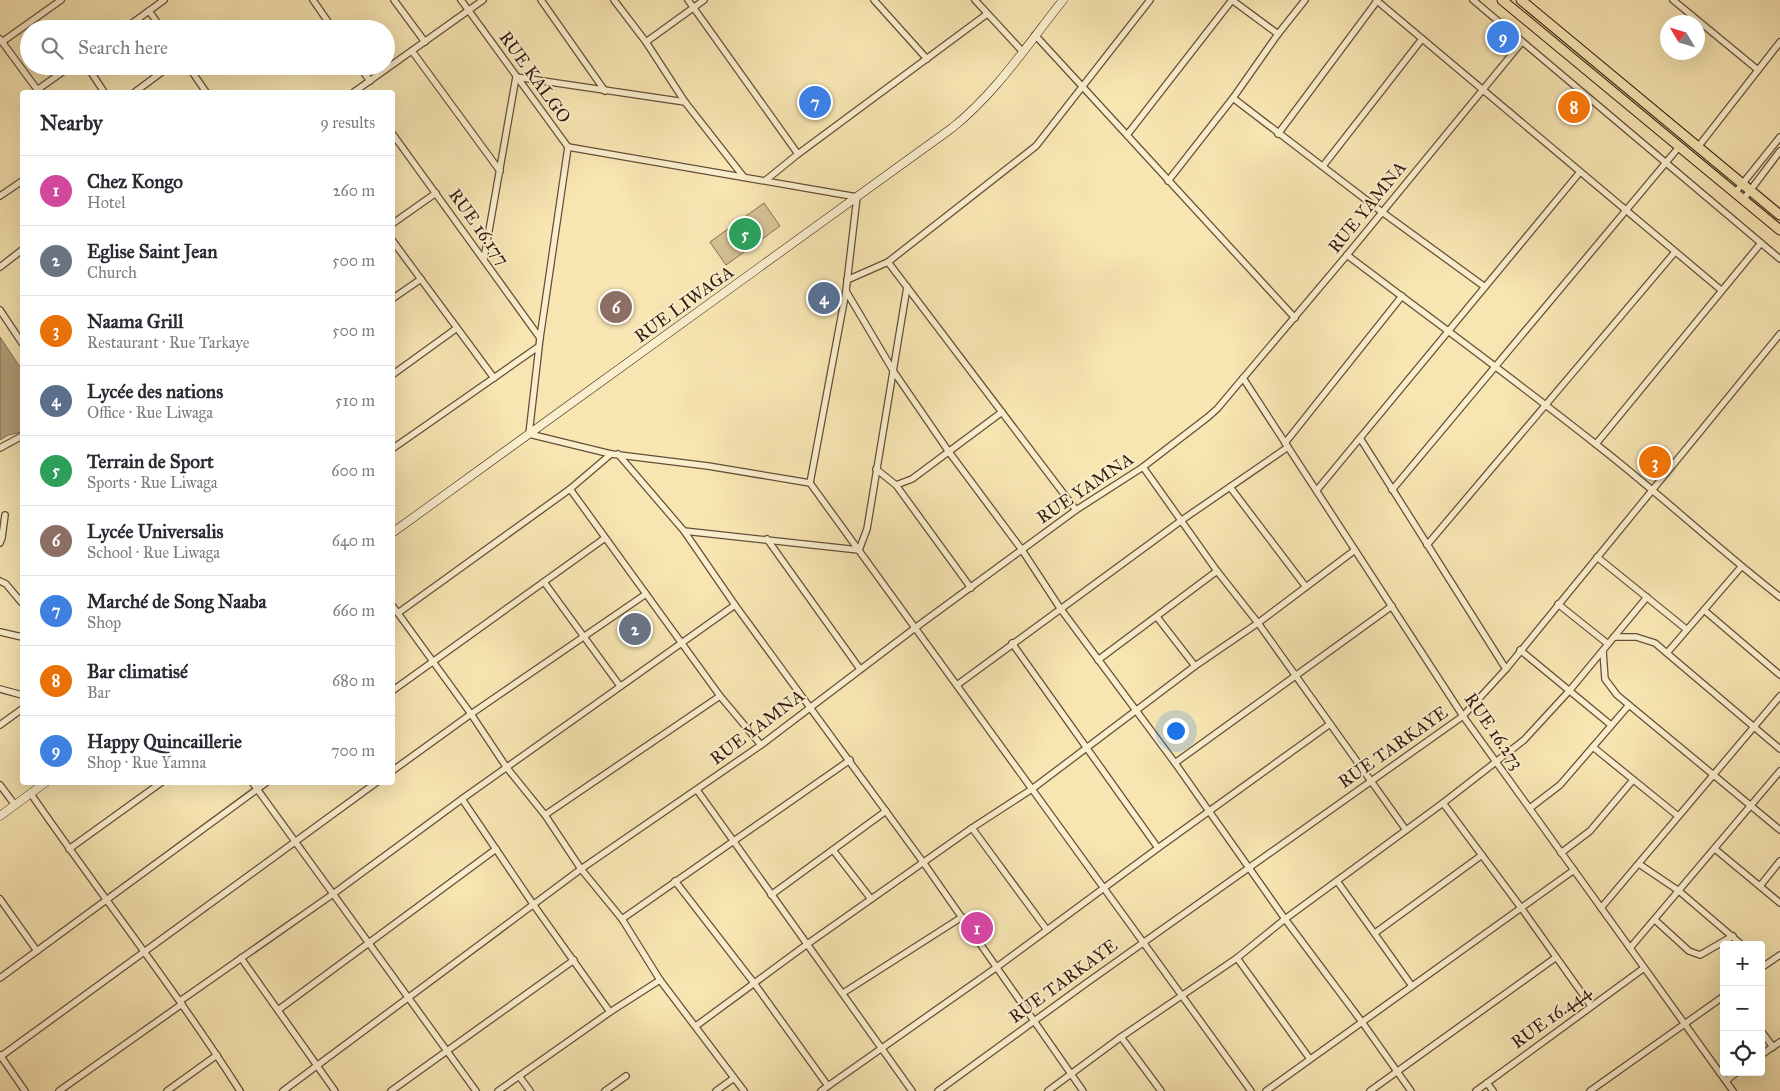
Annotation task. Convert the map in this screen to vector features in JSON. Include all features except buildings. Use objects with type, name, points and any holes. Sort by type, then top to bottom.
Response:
[{"type":"main road","name":"RUE LIWAGA","points":[[395,531],[969,114],[985,98],[1023,52],[1063,0]]},
{"type":"main road","points":[[1502,0],[1780,230]]},
{"type":"main road","points":[[1521,0],[1780,215]]},
{"type":"main road","points":[[0,816],[42,785]]},
{"type":"street","points":[[136,20],[164,0]]},
{"type":"street","points":[[313,0],[327,20]]},
{"type":"street","points":[[394,0],[424,42]]},
{"type":"street","name":"RUE KALGO","points":[[461,0],[568,147]]},
{"type":"street","points":[[395,63],[483,0]]},
{"type":"street","points":[[540,0],[605,91]]},
{"type":"street","points":[[614,0],[646,42],[685,102],[743,176]]},
{"type":"street","points":[[688,0],[798,154]]},
{"type":"street","points":[[646,42],[704,0]]},
{"type":"street","points":[[874,0],[927,59]]},
{"type":"street","points":[[975,0],[1023,52]]},
{"type":"street","points":[[847,280],[888,262],[1036,146],[1150,0]]},
{"type":"street","points":[[1127,135],[1232,0],[1278,34]]},
{"type":"street","points":[[1168,181],[1233,98],[1278,34],[1305,0]]},
{"type":"street","points":[[1473,0],[1780,259]]},
{"type":"street","points":[[30,20],[58,1]]},
{"type":"street","points":[[1278,134],[1376,1],[1721,290]]},
{"type":"street","points":[[1675,1],[1758,70]]},
{"type":"street","points":[[149,11],[156,20]]},
{"type":"street","points":[[766,180],[798,154],[988,14]]},
{"type":"street","points":[[20,27],[1,40],[20,66]]},
{"type":"street","points":[[1035,35],[1296,318]]},
{"type":"street","points":[[1323,166],[1422,39]]},
{"type":"street","name":"RUE YAMNA","points":[[283,1091],[581,869],[761,745],[915,628],[1076,510],[1143,467],[1208,417],[1296,318],[1522,42]]},
{"type":"street","points":[[1698,147],[1780,42]]},
{"type":"street","points":[[412,51],[500,171]]},
{"type":"street","points":[[26,75],[37,90]]},
{"type":"street","points":[[39,90],[59,75]]},
{"type":"street","points":[[93,75],[103,90]]},
{"type":"street","points":[[138,90],[158,75]]},
{"type":"street","points":[[194,75],[205,90]]},
{"type":"street","points":[[366,75],[370,81]]},
{"type":"street","points":[[361,90],[378,75]]},
{"type":"street","points":[[484,259],[516,77],[685,102]]},
{"type":"street","points":[[1233,98],[1278,134],[1485,287]]},
{"type":"street","name":"RUE 16.177","points":[[395,137],[540,338]]},
{"type":"street","points":[[1739,196],[1780,137]]},
{"type":"street","points":[[810,483],[846,291],[857,197],[568,147],[538,347],[529,434],[611,454],[708,466],[810,483],[1252,1091]]},
{"type":"street","points":[[1392,490],[1679,147]]},
{"type":"street","points":[[1739,196],[1780,151]]},
{"type":"street","points":[[1317,490],[1580,172]]},
{"type":"street","points":[[0,196],[20,182]]},
{"type":"street","points":[[395,222],[436,193]]},
{"type":"street","points":[[1596,444],[1761,243]]},
{"type":"street","points":[[395,244],[494,378]]},
{"type":"street","points":[[0,267],[20,252]]},
{"type":"street","points":[[1427,545],[1675,252]]},
{"type":"street","points":[[1347,255],[1596,444],[1652,489],[1741,567],[1780,597]]},
{"type":"street","points":[[888,262],[1076,510]]},
{"type":"street","points":[[395,298],[422,279]]},
{"type":"street","points":[[859,550],[867,530],[907,287]]},
{"type":"street","points":[[846,291],[894,372],[949,452],[1022,550],[1060,608],[1175,763],[1285,919],[1411,1091]]},
{"type":"street","points":[[957,685],[1060,608],[1182,520],[1230,488],[1287,445],[1402,296]]},
{"type":"street","points":[[0,310],[20,336]]},
{"type":"street","points":[[395,373],[457,328]]},
{"type":"street","name":"RUE TARKAYE","points":[[938,1091],[1143,942],[1464,716],[1506,669],[1779,336]]},
{"type":"street","points":[[395,447],[538,347]]},
{"type":"street","name":"RUE 16.273","points":[[1243,378],[1464,716],[1733,1091]]},
{"type":"street","points":[[896,485],[912,479],[1002,412]]},
{"type":"street","points":[[0,448],[20,437]]},
{"type":"street","points":[[1360,438],[1506,669]]},
{"type":"street","points":[[398,613],[570,489],[611,454]]},
{"type":"street","points":[[618,454],[684,531],[735,605],[923,862],[1083,1091]]},
{"type":"street","points":[[1143,467],[1217,571],[1258,622],[1406,830]]},
{"type":"street","points":[[876,469],[896,485],[971,588]]},
{"type":"street","points":[[1230,488],[1306,587]]},
{"type":"street","points":[[570,489],[720,696],[761,745]]},
{"type":"street","points":[[0,543],[6,516]]},
{"type":"street","points":[[684,531],[859,550]]},
{"type":"street","points":[[395,689],[605,538]]},
{"type":"street","points":[[767,539],[860,669]]},
{"type":"street","points":[[696,1026],[923,862],[1032,789],[1194,666],[1258,622],[1355,550]]},
{"type":"street","points":[[1597,557],[1686,629]]},
{"type":"street","points":[[1667,654],[1686,629],[1741,567]]},
{"type":"street","points":[[1098,660],[1158,617],[1217,571]]},
{"type":"street","points":[[0,581],[6,584],[20,601]]},
{"type":"street","points":[[544,582],[620,686]]},
{"type":"street","points":[[395,769],[470,714],[646,594]]},
{"type":"street","points":[[1048,1091],[1237,958],[1285,919],[1443,803],[1524,740],[1570,690],[1647,597]]},
{"type":"street","points":[[1558,604],[1608,644]]},
{"type":"street","points":[[59,1091],[462,799],[735,605]]},
{"type":"street","points":[[1175,763],[1392,606]]},
{"type":"street","points":[[395,609],[507,768],[545,815],[581,869],[622,919],[660,980],[744,1091]]},
{"type":"street","points":[[1704,610],[1780,674]]},
{"type":"street","points":[[1158,617],[1194,666]]},
{"type":"street","points":[[0,632],[20,637]]},
{"type":"street","points":[[1614,637],[1636,637],[1649,640],[1780,749]]},
{"type":"street","points":[[1012,643],[1158,848]]},
{"type":"street","points":[[1520,650],[1611,725]]},
{"type":"street","points":[[1603,651],[1605,679],[1613,690],[1780,830]]},
{"type":"street","points":[[0,689],[20,694]]},
{"type":"street","points":[[545,815],[720,696]]},
{"type":"street","points":[[1601,908],[1780,696]]},
{"type":"street","points":[[1530,808],[1560,785],[1629,705]]},
{"type":"street","points":[[0,725],[20,710]]},
{"type":"street","points":[[821,1091],[997,967],[1330,724]]},
{"type":"street","points":[[1593,747],[1678,816]]},
{"type":"street","points":[[622,919],[850,760]]},
{"type":"street","points":[[1630,948],[1716,849],[1780,771]]},
{"type":"street","points":[[1561,852],[1590,831],[1633,780]]},
{"type":"street","points":[[0,785],[15,806]]},
{"type":"street","points":[[69,849],[158,785]]},
{"type":"street","points":[[254,785],[476,1091]]},
{"type":"street","points":[[0,978],[263,785]]},
{"type":"street","points":[[25,1091],[0,1056],[373,785]]},
{"type":"street","points":[[697,790],[912,1091]]},
{"type":"street","points":[[31,794],[106,900],[145,951],[240,1091]]},
{"type":"street","points":[[462,799],[533,904],[610,1012]]},
{"type":"street","points":[[1443,803],[1522,909],[1590,1006]]},
{"type":"street","points":[[771,895],[886,811]]},
{"type":"street","points":[[972,828],[1047,930]]},
{"type":"street","points":[[1716,849],[1780,902]]},
{"type":"street","points":[[278,1010],[368,942],[496,850]]},
{"type":"street","points":[[833,850],[871,899]]},
{"type":"street","points":[[1375,933],[1482,855]]},
{"type":"street","points":[[1760,886],[1780,861]]},
{"type":"street","points":[[1639,864],[1679,891],[1738,941]]},
{"type":"street","points":[[1266,1091],[1574,870]]},
{"type":"street","points":[[675,881],[754,983],[828,1086]]},
{"type":"street","points":[[1337,881],[1412,986]]},
{"type":"street","points":[[0,900],[37,951]]},
{"type":"street","points":[[843,993],[962,917]]},
{"type":"street","points":[[1655,920],[1684,948],[1694,954],[1700,955],[1733,936]]},
{"type":"street","points":[[1765,963],[1780,955]]},
{"type":"street","points":[[241,958],[335,1091]]},
{"type":"street","points":[[1237,958],[1310,1060]]},
{"type":"street","points":[[1370,1091],[1555,958]]},
{"type":"street","points":[[391,1091],[574,960]]},
{"type":"street","name":"RUE 16.444","points":[[1476,1091],[1644,968]]},
{"type":"street","points":[[498,1091],[610,1012],[660,980]]},
{"type":"street","points":[[1590,1091],[1720,999]]},
{"type":"street","points":[[1765,1036],[1773,1047]]},
{"type":"street","points":[[1121,1038],[1161,1091]]},
{"type":"street","points":[[1765,1052],[1780,1042]]},
{"type":"street","points":[[167,1091],[216,1055]]},
{"type":"street","points":[[519,1076],[530,1091]]},
{"type":"street","points":[[605,1091],[626,1076]]},
{"type":"street","points":[[1726,1080],[1732,1076]]},
{"type":"street","points":[[716,1091],[734,1078]]},
{"type":"street","points":[[1487,1083],[1493,1091]]},
{"type":"shaded area","points":[[764,203],[780,226],[726,265],[710,242]]},
{"type":"shaded area","points":[[0,337],[20,367],[20,432],[8,435],[0,440]]},
{"type":"place","name":"Happy Quincaillerie","points":[[1503,37]]},
{"type":"place","name":"Marché de Song Naaba","points":[[815,102]]},
{"type":"place","name":"Bar climatisé","points":[[1574,107]]},
{"type":"place","name":"Terrain de Sport","points":[[745,234]]},
{"type":"place","name":"Lycée des nations","points":[[824,298]]},
{"type":"place","name":"Lycée Universalis","points":[[616,307]]},
{"type":"place","name":"Naama Grill","points":[[1655,462]]},
{"type":"place","name":"Eglise Saint Jean","points":[[635,629]]},
{"type":"place","name":"Chez Kongo","points":[[977,928]]}]
